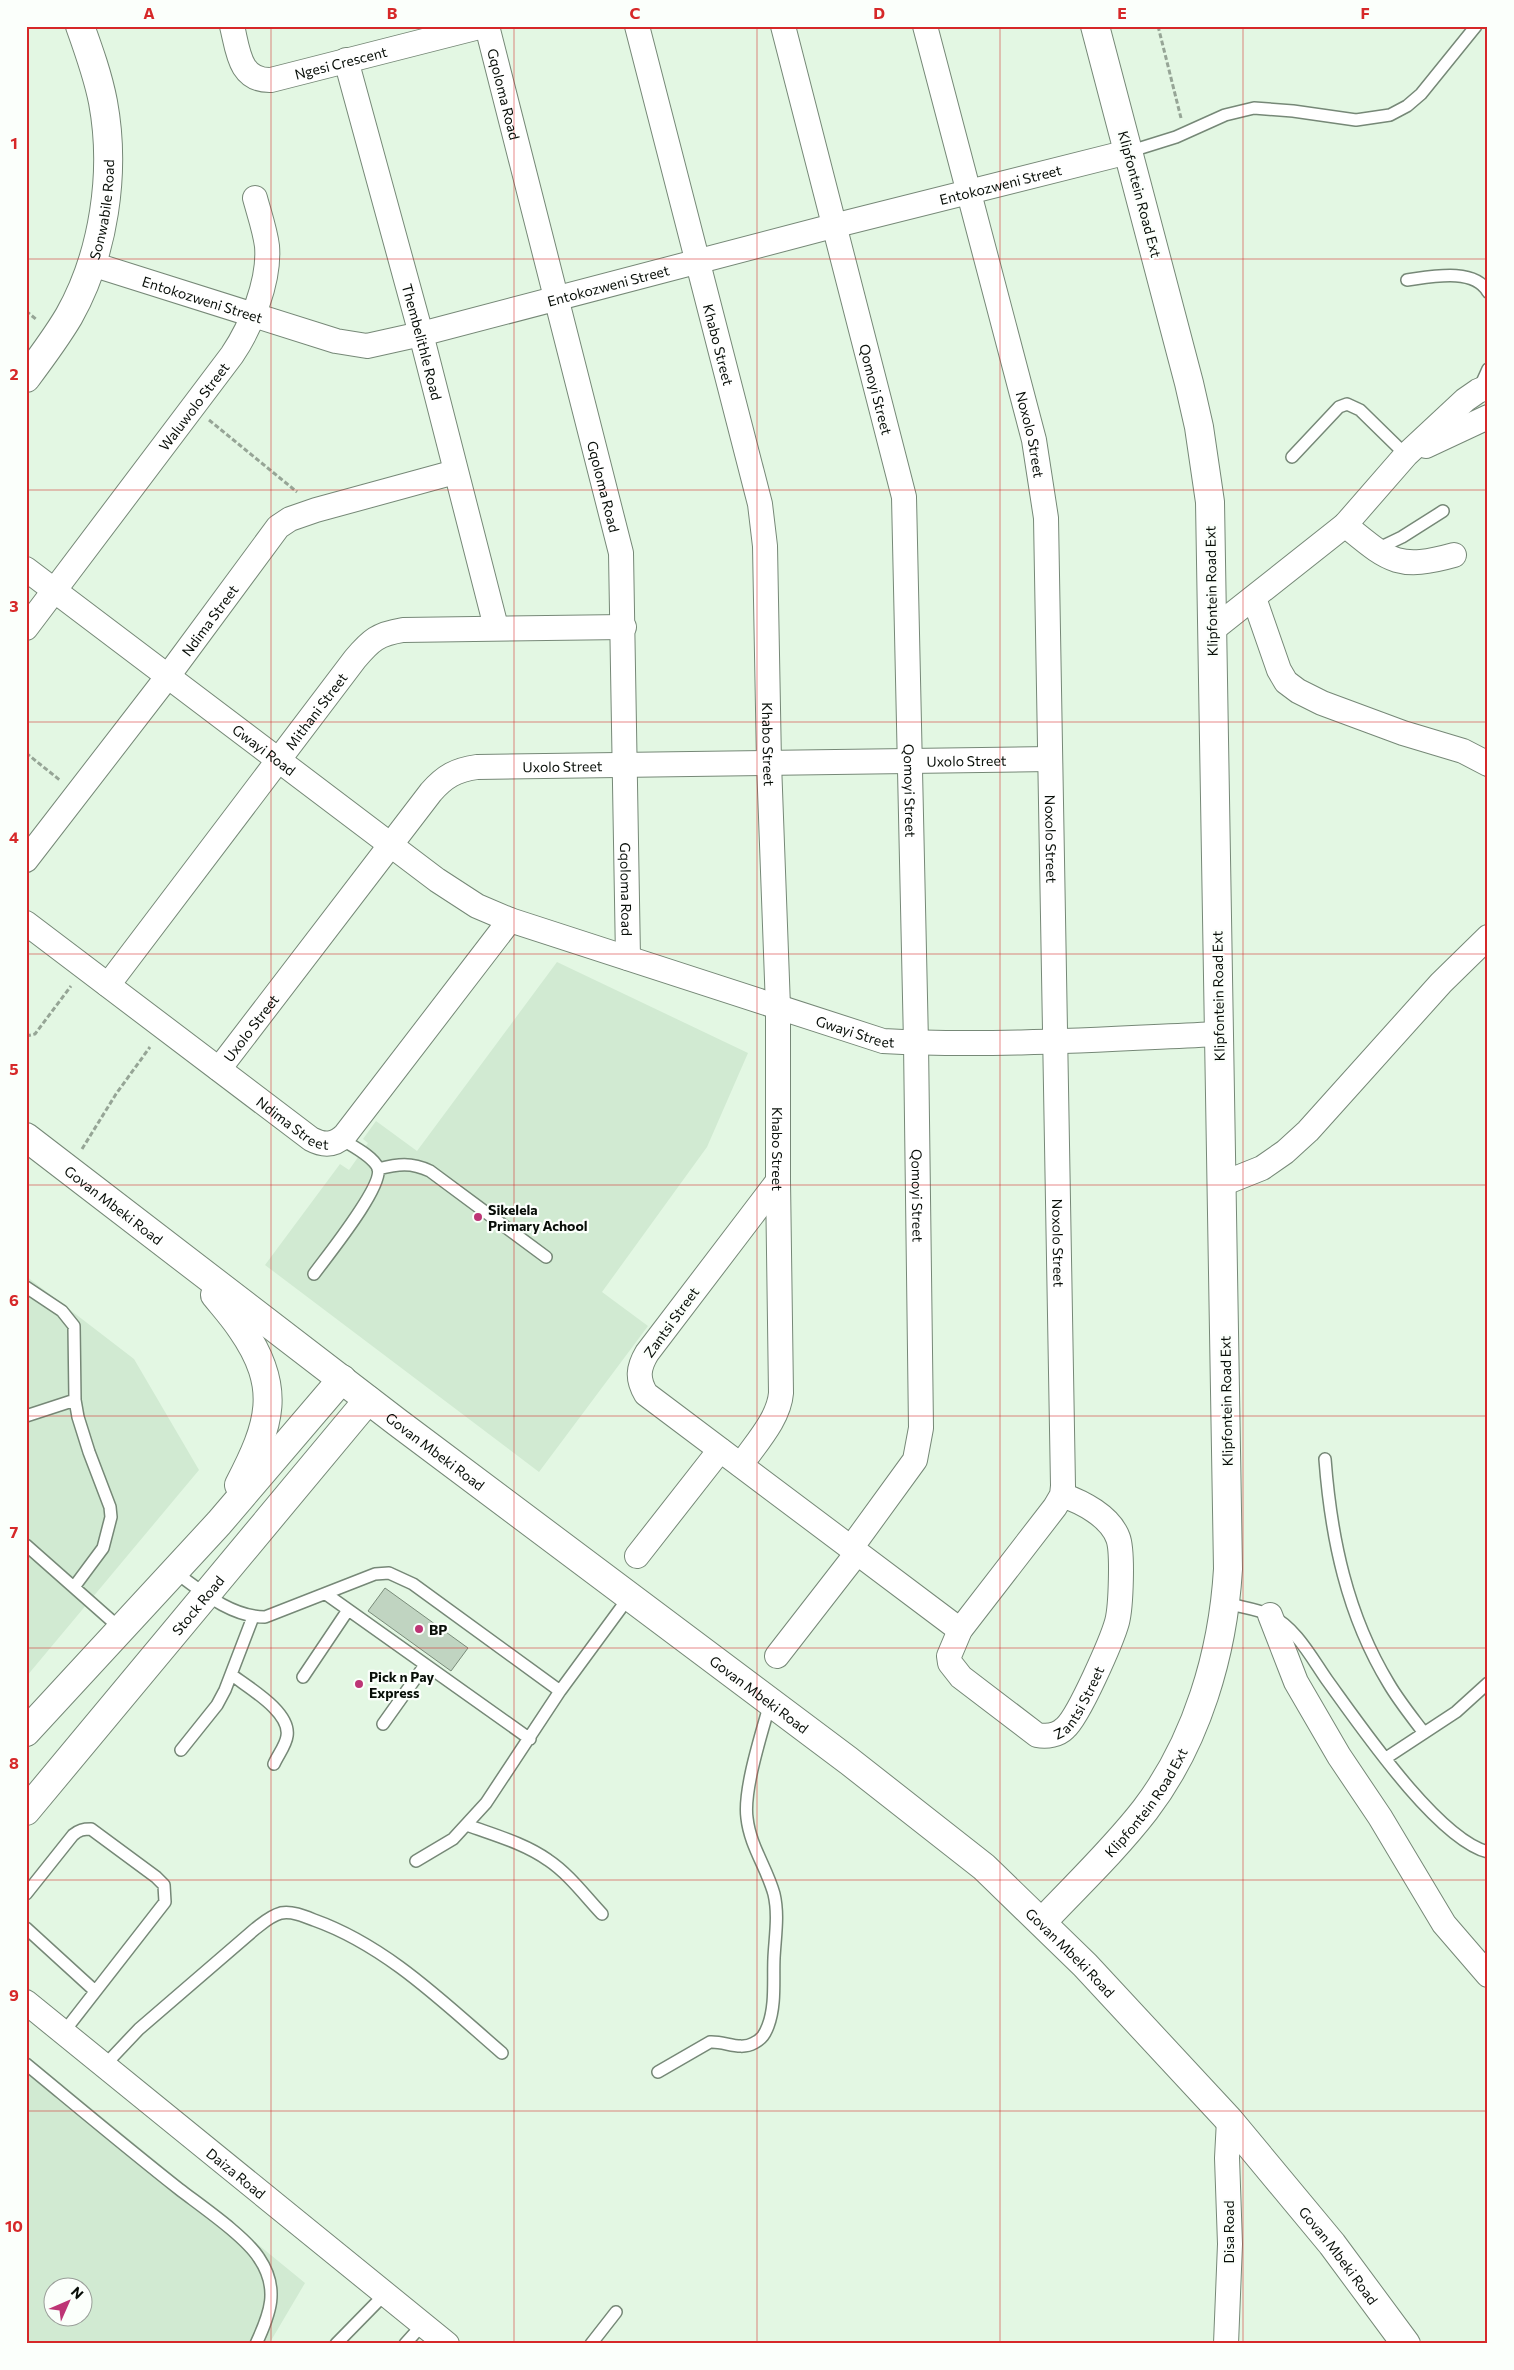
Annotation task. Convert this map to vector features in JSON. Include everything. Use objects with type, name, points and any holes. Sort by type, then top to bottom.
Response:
[{"type":"main road","name":"Sonwabile Road","points":[[26,378],[69,315],[92,264],[105,203],[108,152],[103,102],[80,26]]},
{"type":"main road","name":"Klipfontein Road Ext","points":[[1042,1922],[1145,1810],[1174,1766],[1204,1695],[1212,1668],[1226,1603],[1228,1533],[1210,502],[1199,427],[1095,26]]},
{"type":"main road","name":"Govan Mbeki Road","points":[[26,1137],[368,1400],[770,1701],[984,1867],[1042,1922],[1139,2021],[1229,2120],[1332,2244],[1406,2344]]},
{"type":"main road","points":[[196,1267],[242,1328],[258,1355],[266,1376],[269,1394],[267,1414],[257,1449],[219,1523]]},
{"type":"main road","points":[[26,1732],[219,1523],[342,1379]]},
{"type":"main road","name":"Stock Road","points":[[26,1811],[368,1400]]},
{"type":"street","name":"Ngesi Crescent","points":[[232,26],[244,68],[254,78],[262,80],[270,80],[483,26]]},
{"type":"street","name":"Gqoloma Road","points":[[487,26],[621,553],[624,627],[628,958]]},
{"type":"street","name":"Khabo Street","points":[[637,26],[762,519],[765,546],[769,763],[778,1007],[780,1400],[773,1417],[741,1465]]},
{"type":"street","name":"Qomoyi Street","points":[[783,26],[904,497],[908,761],[916,1043],[921,1428],[919,1447],[915,1460],[854,1550]]},
{"type":"street","name":"Noxolo Street","points":[[925,26],[1034,440],[1046,518],[1064,1486],[1062,1495],[1055,1507],[960,1630]]},
{"type":"street","name":"Thembelithle Road","points":[[346,60],[421,334],[496,627]]},
{"type":"street","name":"Entokozweni Street","points":[[92,264],[355,346],[375,345],[833,226],[1128,152]]},
{"type":"street","name":"Waluwolo Street","points":[[26,628],[193,408],[242,340],[254,314],[264,279],[267,247],[255,198]]},
{"type":"street","points":[[1211,631],[1345,525],[1406,455],[1485,382]]},
{"type":"street","points":[[1406,455],[1488,417]]},
{"type":"street","name":"Ndima Street","points":[[26,860],[168,676],[278,527],[290,519],[316,510],[455,472]]},
{"type":"street","points":[[1345,525],[1375,550],[1408,564],[1429,562],[1454,556]]},
{"type":"street","name":"Gwayi Road","points":[[26,569],[463,897],[510,920]]},
{"type":"street","points":[[1254,598],[1279,670],[1286,682],[1298,691],[1322,703],[1384,727],[1463,751],[1488,764]]},
{"type":"street","name":"Mithani Street","points":[[108,985],[355,659],[374,638],[386,632],[403,630],[496,627],[624,627]]},
{"type":"street","name":"Uxolo Street","points":[[219,1069],[390,844],[440,782],[459,770],[477,767],[1050,760]]},
{"type":"street","name":"Ndima Street","points":[[26,923],[311,1139],[326,1144],[342,1139],[510,920]]},
{"type":"street","name":"Gwayi Street","points":[[510,920],[882,1041],[916,1043],[1055,1042],[1219,1034]]},
{"type":"street","points":[[1222,1184],[1262,1168],[1285,1152],[1308,1131],[1441,983],[1488,937]]},
{"type":"street","name":"Zantsi Street","points":[[778,1181],[647,1353],[639,1373],[641,1386],[646,1394],[960,1630],[949,1656],[950,1663],[961,1677],[1037,1735],[1044,1737],[1065,1728],[1075,1716],[1114,1631],[1119,1606],[1120,1545],[1111,1524],[1080,1502],[1062,1495]]},
{"type":"street","points":[[638,1556],[720,1450]]},
{"type":"street","points":[[777,1656],[854,1550]]},
{"type":"street","points":[[1270,1615],[1296,1682],[1339,1756],[1380,1817],[1444,1924],[1488,1975]]},
{"type":"street","name":"Daiza Road","points":[[26,2002],[448,2344]]},
{"type":"street","name":"Disa Road","points":[[1226,2344],[1230,2244],[1227,2158],[1229,2120]]},
{"type":"lane","points":[[1128,152],[1158,144],[1225,114],[1254,108],[1293,110],[1356,120],[1390,115],[1407,106],[1421,94],[1476,26]]},
{"type":"lane","points":[[1407,280],[1444,276],[1471,279],[1485,287],[1488,292]]},
{"type":"lane","points":[[1292,457],[1338,407],[1347,404],[1360,410],[1406,455]]},
{"type":"lane","points":[[1375,550],[1402,537],[1443,511]]},
{"type":"lane","points":[[314,1274],[376,1186],[378,1168],[342,1139]]},
{"type":"lane","points":[[378,1168],[408,1164],[430,1172],[546,1257]]},
{"type":"lane","points":[[26,1287],[62,1311],[74,1326],[75,1400],[89,1452],[110,1507],[111,1517],[103,1548],[74,1587]]},
{"type":"lane","points":[[26,1416],[75,1400]]},
{"type":"lane","points":[[1325,1459],[1328,1508],[1335,1544],[1352,1603],[1373,1654],[1389,1684],[1424,1733]]},
{"type":"lane","points":[[26,1546],[122,1630]]},
{"type":"lane","points":[[175,1572],[205,1594],[236,1611],[253,1617],[274,1615],[375,1574],[389,1573],[400,1576],[560,1691]]},
{"type":"lane","points":[[326,1594],[530,1739]]},
{"type":"lane","points":[[416,1861],[452,1839],[486,1803],[560,1691],[629,1597]]},
{"type":"lane","points":[[1226,1603],[1270,1615],[1298,1639],[1386,1758],[1446,1827],[1470,1845],[1488,1852]]},
{"type":"lane","points":[[303,1677],[348,1610]]},
{"type":"lane","points":[[181,1750],[217,1705],[232,1675],[253,1617]]},
{"type":"lane","points":[[383,1724],[425,1665]]},
{"type":"lane","points":[[232,1675],[275,1708],[284,1720],[288,1729],[287,1738],[274,1764]]},
{"type":"lane","points":[[1386,1758],[1456,1712],[1488,1683]]},
{"type":"lane","points":[[658,2072],[710,2042],[740,2047],[753,2044],[764,2035],[769,2024],[773,2005],[776,1904],[770,1882],[749,1831],[746,1810],[754,1766],[770,1701]]},
{"type":"lane","points":[[467,1825],[514,1843],[547,1859],[560,1869],[602,1914]]},
{"type":"lane","points":[[26,1894],[73,1836],[79,1830],[85,1829],[91,1829],[164,1885],[165,1902],[63,2033]]},
{"type":"lane","points":[[104,2066],[139,2029],[255,1929],[271,1917],[282,1913],[297,1914],[324,1924],[375,1949],[432,1993],[502,2053]]},
{"type":"lane","points":[[26,1928],[95,1991]]},
{"type":"lane","points":[[26,2064],[105,2130],[220,2221],[260,2258],[267,2275],[271,2293],[270,2315],[256,2344]]},
{"type":"lane","points":[[336,2344],[386,2294]]},
{"type":"lane","points":[[591,2344],[616,2312]]},
{"type":"lane","points":[[405,2344],[423,2324]]},
{"type":"path","points":[[1158,26],[1185,133]]},
{"type":"path","points":[[193,408],[286,482],[316,510]]},
{"type":"path","points":[[26,753],[77,794]]},
{"type":"path","points":[[26,1036],[35,1034],[85,968]]},
{"type":"path","points":[[66,1168],[86,1144],[116,1094],[164,1028]]},
{"type":"shaded area","name":"Sikelela Primary Achool","points":[[557,962],[748,1053],[707,1147],[602,1292],[648,1326],[539,1472],[265,1265],[340,1164],[349,1170],[368,1143],[363,1139],[376,1121],[417,1151]]},
{"type":"shaded area","points":[[26,1276],[134,1359],[199,1470],[26,1677]]},
{"type":"shaded area","points":[[26,2055],[305,2283],[269,2344],[26,2344]]},
{"type":"building","points":[[385,1588],[468,1648],[451,1671],[368,1611]]},
{"type":"place","name":"Sikelela Primary Achool","points":[[478,1217]]},
{"type":"place","name":"BP","points":[[419,1629]]},
{"type":"place","name":"Pick n Pay Express","points":[[359,1684]]}]
